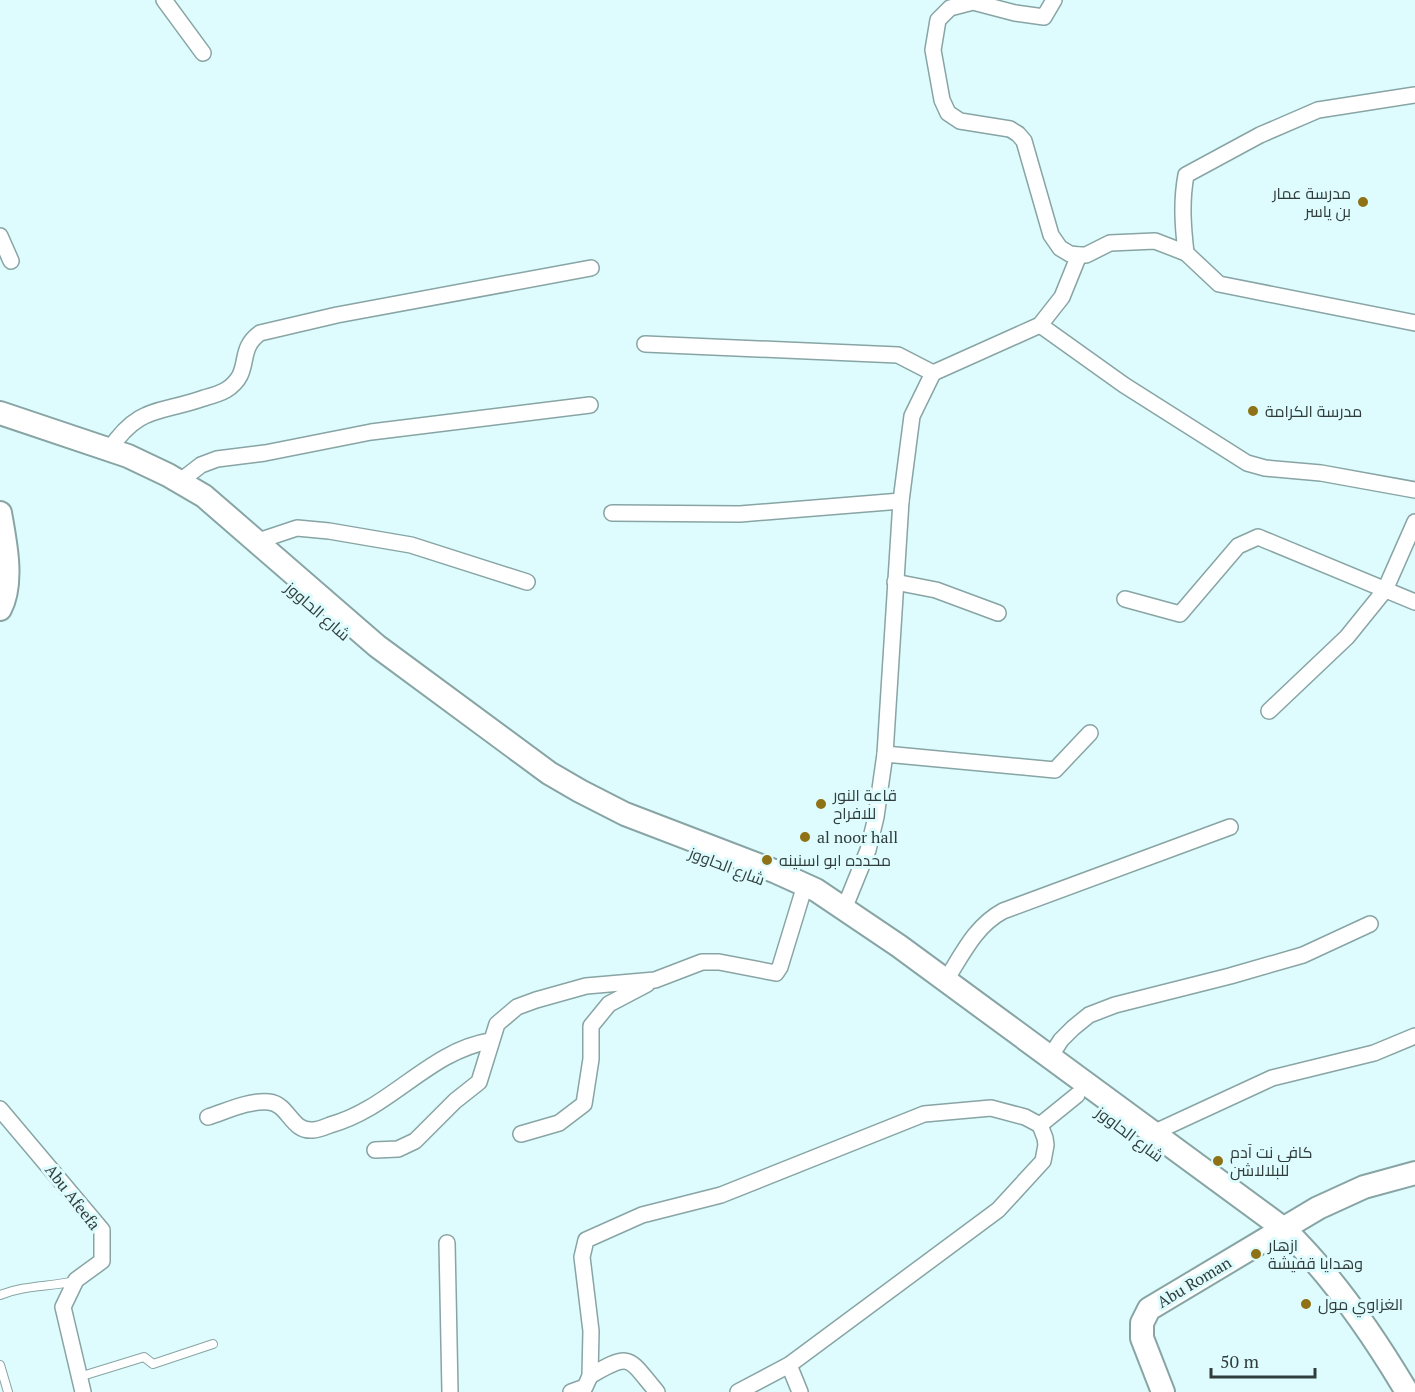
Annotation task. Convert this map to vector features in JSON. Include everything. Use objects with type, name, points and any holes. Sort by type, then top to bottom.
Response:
[{"type":"main road","points":[[0,413],[128,456],[204,496],[377,646],[549,773],[625,814],[774,870],[803,892],[816,890],[946,980],[1050,1056],[1153,1133],[1278,1233]]},
{"type":"main road","name":"شارع الحاووز","points":[[0,427],[91,458],[153,483],[189,502],[218,524],[328,622],[431,704],[544,787],[576,806],[617,824],[803,892],[1077,1095],[1310,1254],[1337,1286],[1407,1392]]},
{"type":"main road","points":[[0,513],[6,547],[7,571],[5,600],[0,609]]},
{"type":"main road","name":"Abu Roman","points":[[1158,1390],[1142,1338],[1142,1323],[1149,1309],[1318,1208],[1364,1187],[1415,1173]]},
{"type":"main road","name":"شارع الحاووز","points":[[1278,1233],[1327,1294],[1393,1392]]},
{"type":"street","points":[[164,0],[203,53]]},
{"type":"street","points":[[1054,0],[1044,17],[1015,13],[973,2],[950,8],[938,20],[933,50],[943,105],[948,113],[960,121],[1010,129],[1021,137],[1027,148],[1053,240],[1065,251],[1086,255],[1110,243],[1155,241],[1186,254],[1219,284],[1415,323]]},
{"type":"street","points":[[1186,254],[1183,193],[1186,175],[1260,135],[1318,110],[1415,95]]},
{"type":"street","points":[[0,236],[11,261]]},
{"type":"street","points":[[844,909],[868,850],[876,817],[885,753],[901,501],[912,416],[933,374],[1040,325],[1062,297],[1079,255]]},
{"type":"street","points":[[109,450],[120,433],[134,420],[149,413],[224,391],[238,380],[244,367],[246,348],[250,340],[260,333],[337,315],[591,268]]},
{"type":"street","points":[[1040,325],[1124,385],[1246,463],[1265,468],[1321,473],[1415,490]]},
{"type":"street","points":[[645,344],[898,355],[933,374]]},
{"type":"street","points":[[179,482],[201,465],[217,459],[265,453],[371,432],[590,405]]},
{"type":"street","points":[[612,513],[740,514],[901,501]]},
{"type":"street","points":[[1269,711],[1347,638],[1385,590],[1415,522]]},
{"type":"street","points":[[258,541],[297,528],[329,531],[411,545],[527,582]]},
{"type":"street","points":[[1125,599],[1180,614],[1238,546],[1258,537],[1415,602]]},
{"type":"street","points":[[895,582],[936,590],[998,613]]},
{"type":"street","points":[[885,753],[1055,770],[1090,733]]},
{"type":"street","points":[[946,980],[979,929],[990,918],[1003,911],[1230,827]]},
{"type":"street","points":[[521,1134],[559,1123],[584,1104],[591,1059],[591,1026],[609,1004],[655,980],[702,962],[719,962],[776,973],[780,967],[803,892]]},
{"type":"street","points":[[1050,1056],[1061,1040],[1089,1015],[1116,1005],[1303,955],[1370,924]]},
{"type":"street","points":[[375,1150],[398,1149],[415,1141],[455,1101],[479,1082],[497,1024],[517,1007],[586,986],[655,980]]},
{"type":"street","points":[[1153,1133],[1272,1078],[1374,1053],[1415,1036]]},
{"type":"street","points":[[208,1117],[251,1103],[271,1102],[285,1109],[296,1125],[311,1131],[354,1117],[448,1056],[472,1044],[490,1041]]},
{"type":"street","points":[[1040,1125],[1077,1095]]},
{"type":"street","name":"Abu Afeefa","points":[[0,1108],[102,1230],[102,1261],[76,1280],[63,1307],[81,1385]]},
{"type":"street","points":[[571,1392],[585,1387],[590,1376],[591,1331],[582,1257],[586,1240],[642,1215],[720,1196],[924,1114],[991,1108],[1025,1117],[1040,1125],[1046,1145],[1043,1161],[998,1210],[789,1365],[738,1392]]},
{"type":"street","points":[[447,1244],[450,1392]]},
{"type":"street","points":[[590,1376],[623,1359],[632,1363],[657,1392]]},
{"type":"street","points":[[789,1365],[800,1392]]},
{"type":"street","points":[[1411,1392],[1415,1389]]},
{"type":"lane","points":[[0,1295],[16,1288],[56,1286],[76,1280]]},
{"type":"lane","points":[[81,1385],[144,1357],[153,1364],[213,1344]]},
{"type":"lane","points":[[0,1365],[8,1392]]},
{"type":"place","name":"مدرسة عمار بن ياسر","points":[[1363,202]]},
{"type":"place","name":"مدرسة الكرامة","points":[[1253,411]]},
{"type":"place","name":"قاعة النور للافراح","points":[[821,804]]},
{"type":"place","name":"al noor hall","points":[[805,837]]},
{"type":"place","name":"محدده ابو اسنينه","points":[[767,860]]},
{"type":"place","name":"كافي نت آدم للبلالاشن","points":[[1218,1161]]},
{"type":"place","name":"ازهار وهدايا قفيشة","points":[[1256,1254]]},
{"type":"place","name":"الغزاوي مول","points":[[1306,1304]]}]
